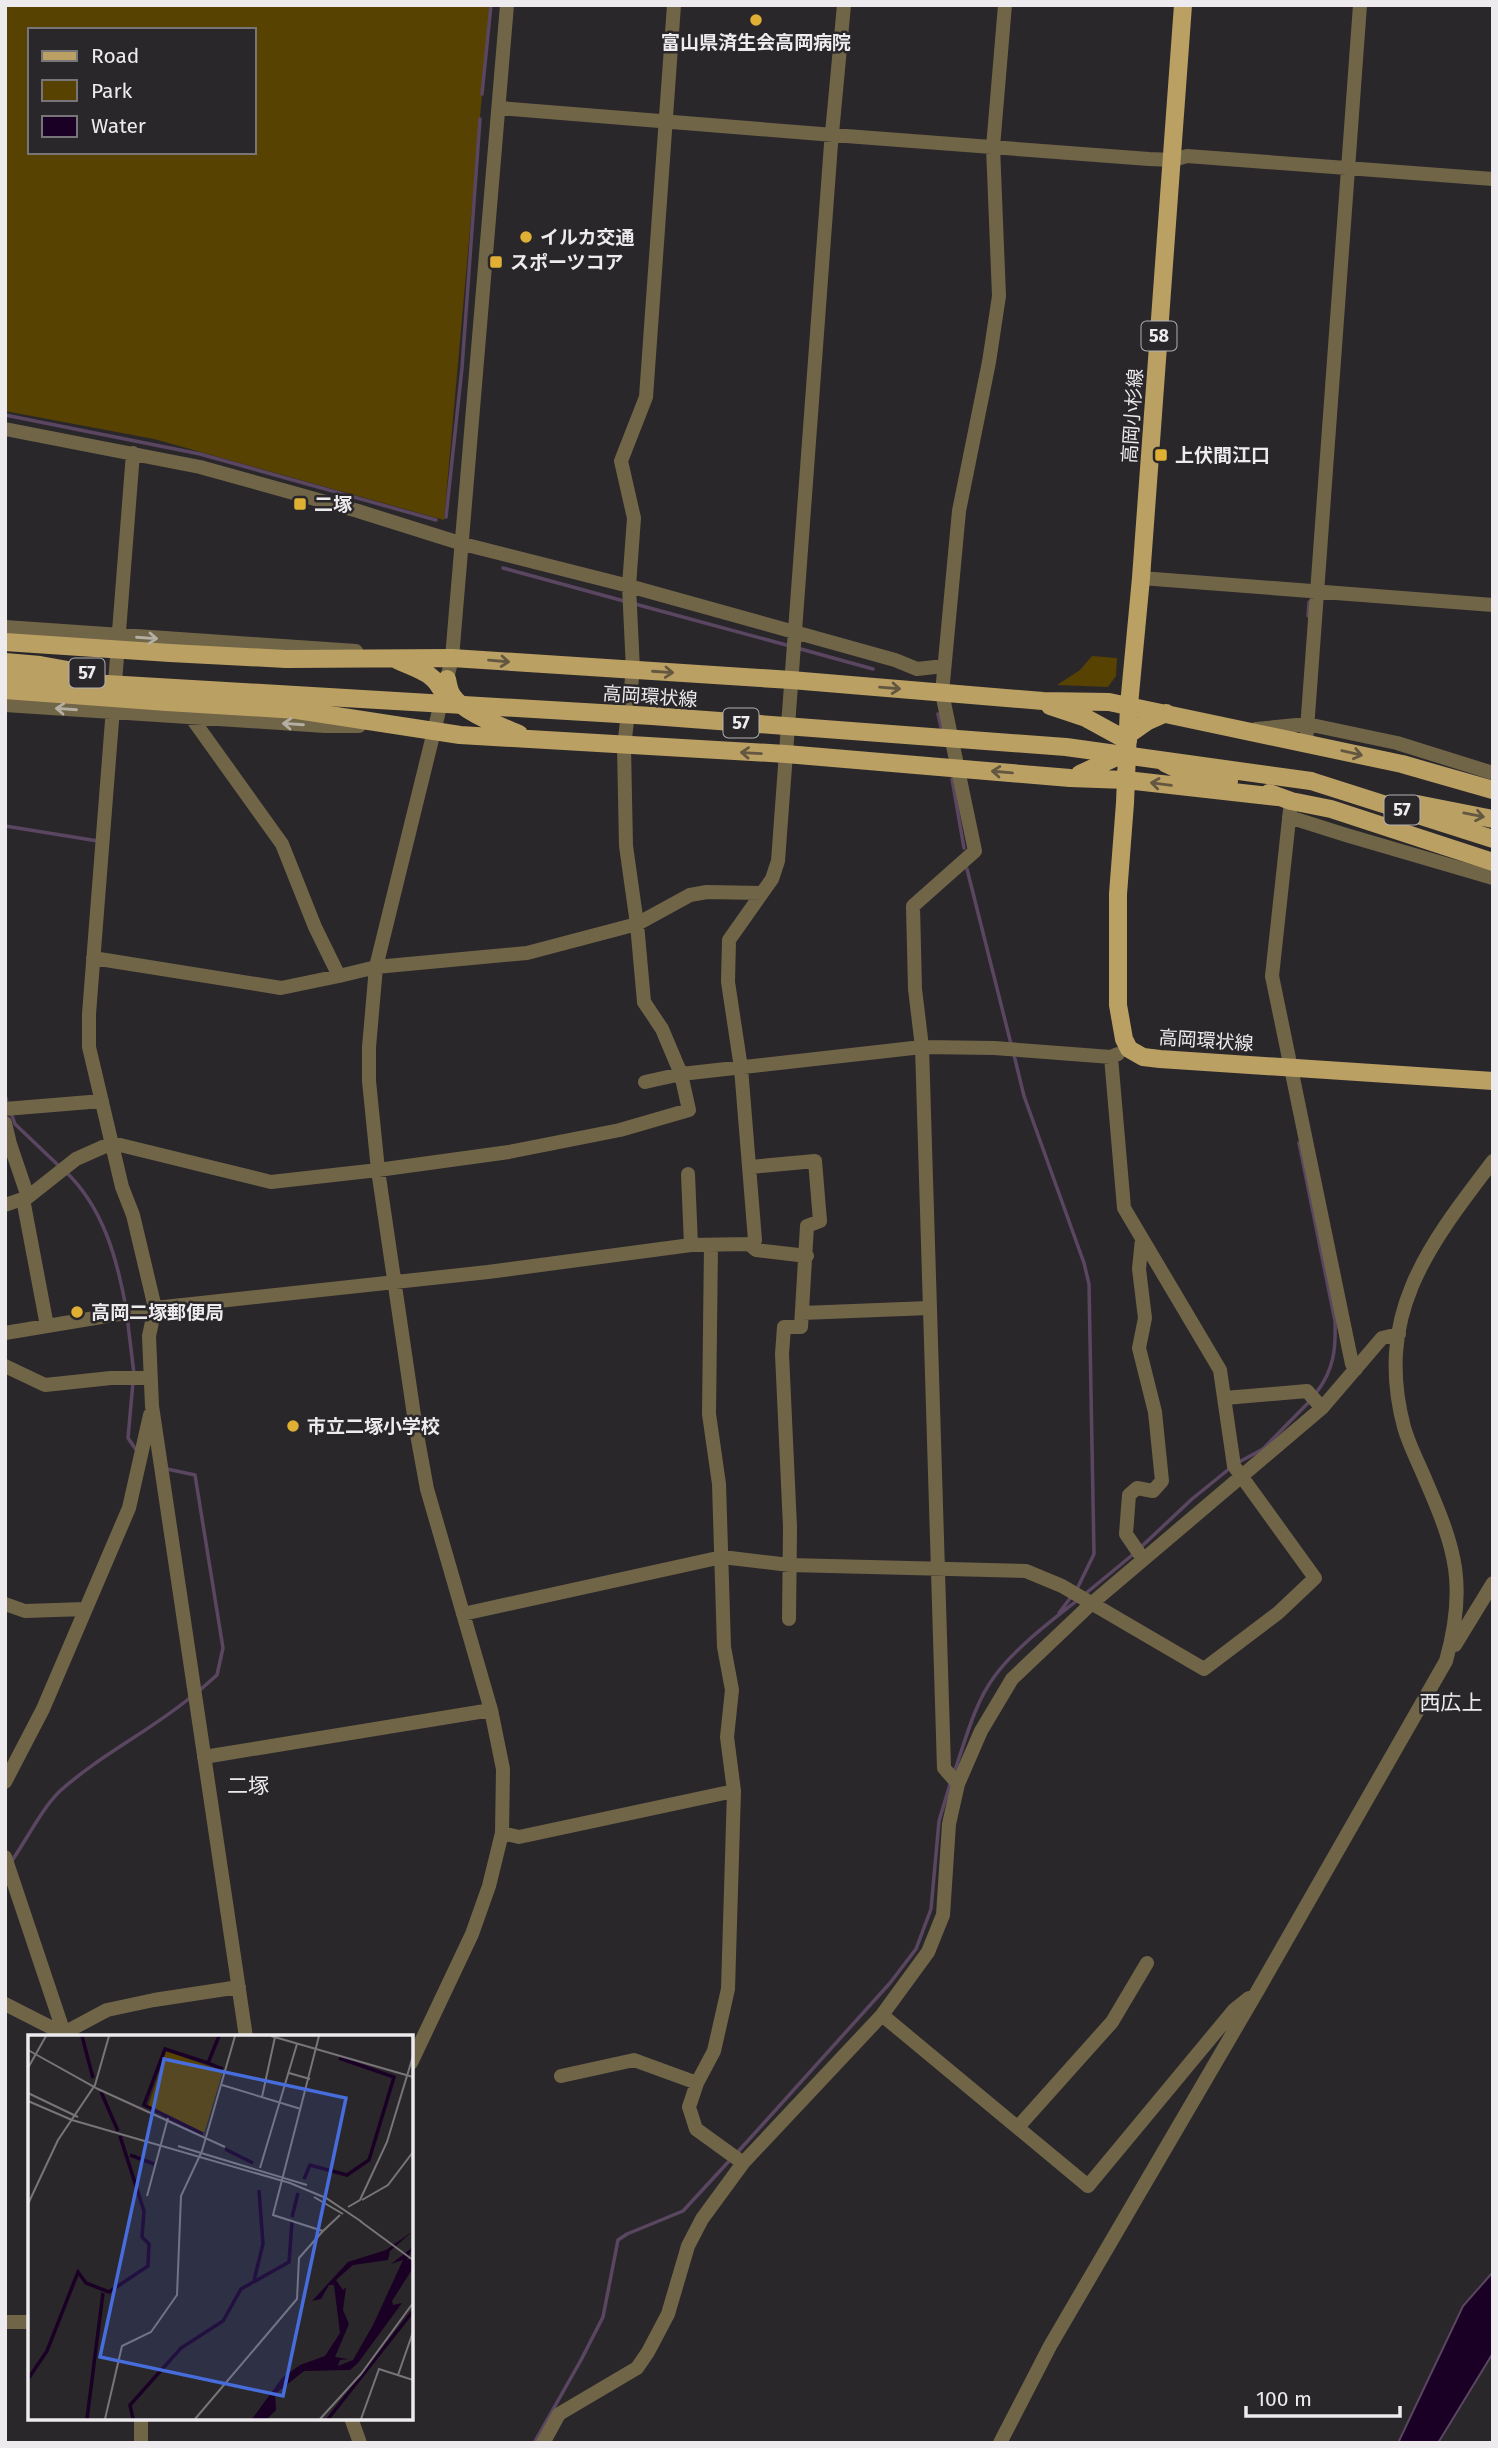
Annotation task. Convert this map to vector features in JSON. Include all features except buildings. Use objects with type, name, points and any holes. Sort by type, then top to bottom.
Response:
[{"type":"main road","name":"高岡小杉線","points":[[1129,705],[1141,578],[1183,5]]},
{"type":"main road","name":"57","points":[[6,632],[170,653],[286,659],[452,657],[1129,705]]},
{"type":"main road","points":[[387,658],[426,672],[467,709],[499,726],[535,740]]},
{"type":"main road","name":"高岡環状線","points":[[5,663],[40,665],[168,695]]},
{"type":"main road","name":"高岡環状線","points":[[5,678],[168,695],[652,716],[1066,747],[1311,781],[1493,819]]},
{"type":"main road","name":"57","points":[[5,690],[168,695],[297,710],[460,735],[624,747],[786,754],[1070,778],[1126,780]]},
{"type":"main road","points":[[1034,700],[1086,718],[1127,744],[1184,772],[1250,785],[1286,805]]},
{"type":"main road","points":[[1129,1049],[1124,1039],[1118,1005],[1118,894],[1129,705],[1402,764],[1493,790]]},
{"type":"main road","points":[[1070,778],[1127,744],[1148,721],[1166,713]]},
{"type":"main road","points":[[1126,780],[1286,805],[1331,809],[1493,862]]},
{"type":"main road","name":"高岡環状線","points":[[1311,781],[1493,839]]},
{"type":"main road","name":"高岡環状線","points":[[1129,1049],[1143,1056],[1160,1059],[1493,1081]]},
{"type":"street","points":[[413,2059],[472,1934],[489,1886],[502,1833],[503,1769],[491,1710],[427,1489],[378,1170],[369,1081],[369,1047],[376,967],[452,657],[507,5]]},
{"type":"street","points":[[5,1205],[25,1198],[76,1159],[112,1143],[271,1182],[509,1152],[620,1130],[690,1110],[681,1074],[662,1029],[644,1002],[637,923],[626,846],[624,747],[634,670],[629,586],[634,518],[621,461],[646,397],[674,5]]},
{"type":"street","points":[[5,1333],[155,1308],[395,1282],[691,1245],[749,1244],[755,1240],[741,1068],[728,982],[729,940],[772,879],[778,861],[793,633],[844,5]]},
{"type":"street","points":[[958,1784],[944,1768],[922,1047],[915,989],[913,906],[975,851],[942,692],[959,511],[989,362],[999,296],[993,147],[1005,5]]},
{"type":"street","points":[[1306,743],[1360,5]]},
{"type":"street","points":[[499,107],[993,147],[1173,160],[1187,156],[1493,179]]},
{"type":"street","points":[[5,429],[200,467],[463,544],[629,586],[895,660],[917,670],[944,666]]},
{"type":"street","points":[[133,453],[93,958],[89,1047],[122,1187],[132,1215],[155,1308],[149,1336],[152,1406],[246,2035]]},
{"type":"street","points":[[1141,578],[1493,605]]},
{"type":"street","points":[[5,690],[6,632],[119,636],[356,651],[387,658]]},
{"type":"street","points":[[5,705],[325,726],[385,725]]},
{"type":"street","points":[[191,717],[282,844],[315,927],[340,976]]},
{"type":"street","points":[[1245,730],[1307,724],[1397,743],[1493,773]]},
{"type":"street","points":[[1356,1369],[1352,1364],[1272,976],[1286,805],[1493,878]]},
{"type":"street","points":[[93,958],[281,988],[376,967],[527,953],[637,923],[690,895],[707,892],[762,893]]},
{"type":"street","points":[[645,1082],[681,1074],[922,1047],[994,1048],[1111,1057],[1129,1049]]},
{"type":"street","points":[[463,1614],[722,1557],[790,1565],[1026,1571],[1062,1586],[1204,1669],[1278,1613],[1315,1578],[1234,1465],[1220,1370],[1124,1208],[1111,1057]]},
{"type":"street","points":[[5,1110],[102,1101]]},
{"type":"street","points":[[5,1123],[25,1198],[47,1326]]},
{"type":"street","points":[[750,1167],[815,1161],[820,1221],[807,1226],[801,1326],[784,1327],[782,1354],[790,1527],[789,1619]]},
{"type":"street","points":[[1446,1661],[1455,1628],[1457,1576],[1446,1527],[1404,1428],[1398,1393],[1399,1334],[1416,1272],[1447,1221],[1493,1161]]},
{"type":"street","points":[[688,1174],[691,1245]]},
{"type":"street","points":[[1142,1239],[1139,1269],[1145,1318],[1139,1348],[1155,1412],[1162,1481],[1153,1491],[1137,1488],[1129,1494],[1126,1534],[1143,1559]]},
{"type":"street","points":[[749,1244],[756,1250],[807,1256]]},
{"type":"street","points":[[710,1245],[709,1414],[719,1484],[724,1647],[732,1690],[727,1737],[733,1791],[728,1989],[714,2052],[697,2082],[689,2107],[696,2129],[743,2163]]},
{"type":"street","points":[[802,1313],[929,1308]]},
{"type":"street","points":[[543,2443],[559,2414],[637,2368],[668,2314],[688,2246],[702,2219],[743,2163],[882,2015],[928,1952],[943,1915],[949,1824],[958,1784],[981,1731],[1012,1679],[1091,1604],[1322,1408],[1382,1338],[1399,1334]]},
{"type":"street","points":[[5,1366],[45,1385],[150,1377]]},
{"type":"street","points":[[1225,1398],[1307,1391],[1322,1408]]},
{"type":"street","points":[[5,1782],[43,1709],[129,1508],[152,1406]]},
{"type":"street","points":[[1000,2443],[1071,2310],[1493,1583]]},
{"type":"street","points":[[5,1604],[25,1611],[85,1609]]},
{"type":"street","points":[[204,1757],[491,1710]]},
{"type":"street","points":[[502,1833],[519,1837],[733,1791]]},
{"type":"street","points":[[5,1857],[67,2035]]},
{"type":"street","points":[[1018,2127],[1112,2022],[1147,1963]]},
{"type":"street","points":[[67,2035],[107,2010],[239,1987]]},
{"type":"street","points":[[882,2015],[1088,2186],[1234,2010],[1258,1990]]},
{"type":"street","points":[[5,2004],[67,2035]]},
{"type":"street","points":[[561,2076],[634,2060],[697,2082]]},
{"type":"street","points":[[5,2322],[28,2322]]},
{"type":"street","points":[[141,2420],[141,2443]]},
{"type":"street","points":[[352,2420],[360,2443]]},
{"type":"green space","points":[[5,5],[490,5],[444,520],[154,439],[5,411]]},
{"type":"green space","points":[[1092,656],[1117,658],[1116,676],[1108,687],[1057,685],[1080,670]]},
{"type":"water","points":[[1493,2272],[1493,2353],[1438,2443],[1398,2443],[1463,2306]]},
{"type":"waterway","points":[[482,94],[491,5]]},
{"type":"waterway","points":[[446,517],[462,368],[480,119]]},
{"type":"waterway","points":[[5,415],[200,454],[436,520]]},
{"type":"waterway","points":[[503,568],[624,601]]},
{"type":"waterway","points":[[1308,616],[1311,602]]},
{"type":"waterway","points":[[635,604],[790,646]]},
{"type":"waterway","points":[[797,648],[873,669]]},
{"type":"waterway","points":[[938,714],[942,731]]},
{"type":"waterway","points":[[952,779],[964,848]]},
{"type":"waterway","points":[[5,826],[98,841]]},
{"type":"waterway","points":[[967,869],[1011,1044]]},
{"type":"waterway","points":[[1014,1055],[1024,1096],[1084,1263],[1089,1284],[1094,1554],[1076,1591]]},
{"type":"waterway","points":[[5,1095],[8,1106]]},
{"type":"waterway","points":[[11,1113],[15,1124],[59,1166]]},
{"type":"waterway","points":[[1299,1143],[1335,1321],[1333,1359],[1327,1376],[1316,1393]]},
{"type":"waterway","points":[[65,1171],[78,1185],[99,1217],[113,1252],[126,1308]]},
{"type":"waterway","points":[[127,1316],[134,1374]]},
{"type":"waterway","points":[[133,1382],[128,1438],[137,1451]]},
{"type":"waterway","points":[[1239,1462],[1263,1449],[1312,1399]]},
{"type":"waterway","points":[[167,1469],[195,1475],[223,1648],[217,1675],[200,1690]]},
{"type":"waterway","points":[[1141,1547],[1229,1469]]},
{"type":"waterway","points":[[1085,1594],[1136,1552]]},
{"type":"waterway","points":[[1059,1613],[1071,1597]]},
{"type":"waterway","points":[[954,1773],[975,1711],[994,1677],[1023,1645],[1079,1599]]},
{"type":"waterway","points":[[11,1862],[60,1791],[191,1697]]},
{"type":"waterway","points":[[735,2155],[890,1983],[916,1949],[931,1909],[939,1821],[951,1781]]},
{"type":"waterway","points":[[534,2443],[603,2317],[618,2240],[683,2211],[730,2160]]},
{"type":"place","name":"富山県済生会高岡病院","points":[[756,20]]},
{"type":"place","name":"イルカ交通","points":[[526,237]]},
{"type":"place","name":"スポーツコア","points":[[496,262]]},
{"type":"place","name":"上伏間江口","points":[[1161,455]]},
{"type":"place","name":"二塚","points":[[300,504]]},
{"type":"place","name":"高岡二塚郵便局","points":[[77,1312]]},
{"type":"place","name":"市立二塚小学校","points":[[293,1426]]},
{"type":"district","name":"西広上","points":[[1451,1703]]},
{"type":"district","name":"二塚","points":[[248,1786]]}]
